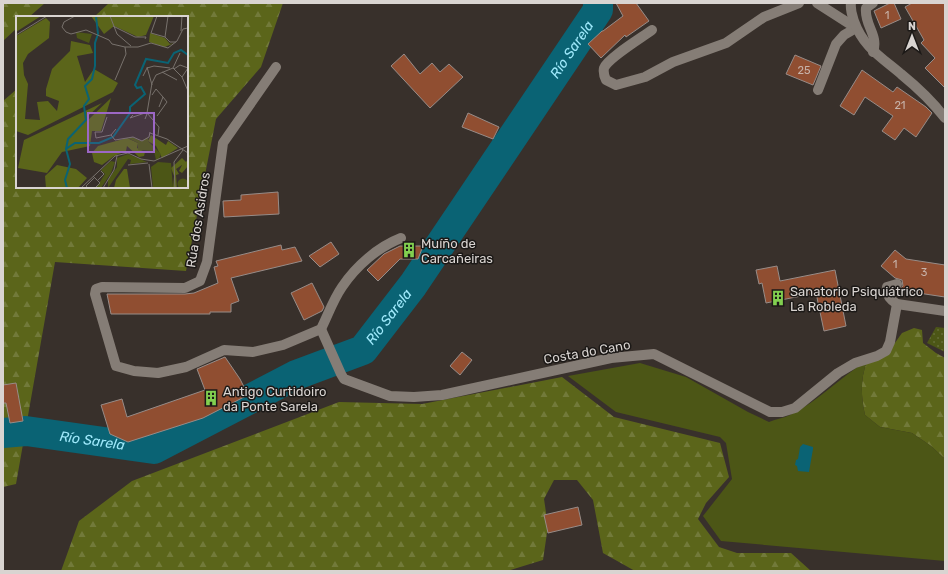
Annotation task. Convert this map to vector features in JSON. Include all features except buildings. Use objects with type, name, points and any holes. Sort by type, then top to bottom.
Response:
[{"type":"street","points":[[652,30],[613,58],[605,67],[603,74],[606,80],[616,85],[645,77],[673,62],[726,44],[764,17],[799,3]]},
{"type":"street","points":[[818,3],[856,28]]},
{"type":"street","points":[[873,3],[866,8],[866,14],[876,44],[873,52]]},
{"type":"street","points":[[851,6],[856,28],[866,45],[935,105],[945,118]]},
{"type":"street","points":[[818,90],[836,44],[844,35],[856,28]]},
{"type":"street","name":"Rúa dos Asidros","points":[[276,67],[223,143],[207,262],[200,281],[184,288],[102,287],[96,289],[95,294],[116,366],[134,371],[158,373],[186,367],[224,350],[253,352],[283,345],[323,332]]},
{"type":"street","points":[[323,332],[342,287],[354,272],[391,242],[401,238]]},
{"type":"street","points":[[897,284],[886,287],[886,291],[891,300],[896,304],[945,311]]},
{"type":"street","name":"Costa do Cano","points":[[323,332],[344,379],[390,396],[414,397],[442,395],[611,358],[654,354],[770,412],[782,412],[795,408],[838,373],[855,363],[877,356],[886,351],[890,342],[896,304]]},
{"type":"green space","points":[[3,3],[45,3],[30,16],[16,16],[16,29],[3,41]]},
{"type":"green space","points":[[109,3],[283,3],[261,67],[216,119],[186,271],[55,262],[16,484],[3,487],[3,101],[16,90],[16,188],[188,188],[188,16],[95,16]]},
{"type":"green space","points":[[936,327],[945,328],[945,352],[927,343]]},
{"type":"green space","points":[[914,328],[922,330],[923,343],[945,358],[945,459],[931,446],[912,433],[880,427],[865,415],[862,388],[863,375],[867,361],[892,347],[902,333]]},
{"type":"green space","points":[[867,361],[863,375],[862,388],[865,415],[880,427],[912,433],[931,446],[945,459],[945,561],[721,541],[703,516],[732,479],[726,443],[720,437],[616,412],[568,376],[640,363],[686,377],[748,412],[769,422],[788,416],[801,409]]},
{"type":"green space","points":[[562,377],[614,417],[720,443],[729,477],[706,503],[698,519],[719,547],[737,553],[791,553],[811,571],[635,571],[603,553],[593,500],[577,480],[554,480],[544,499],[548,526],[543,560],[507,571],[61,571],[79,521],[132,481],[339,402],[422,404]]},
{"type":"water","points":[[803,444],[813,447],[809,472],[798,471],[797,466],[795,465],[796,460],[798,459],[800,447]]},
{"type":"waterway","name":"Río Sarela","points":[[3,433],[26,431],[154,449],[296,375],[363,350],[413,285],[598,10],[598,3]]},
{"type":"place","name":"Muíño de Carcañeiras","points":[[409,250]]},
{"type":"place","name":"Sanatorio Psiquiátrico La Robleda","points":[[778,298]]},
{"type":"place","name":"Antigo Curtidoiro da Ponte Sarela","points":[[211,398]]}]
